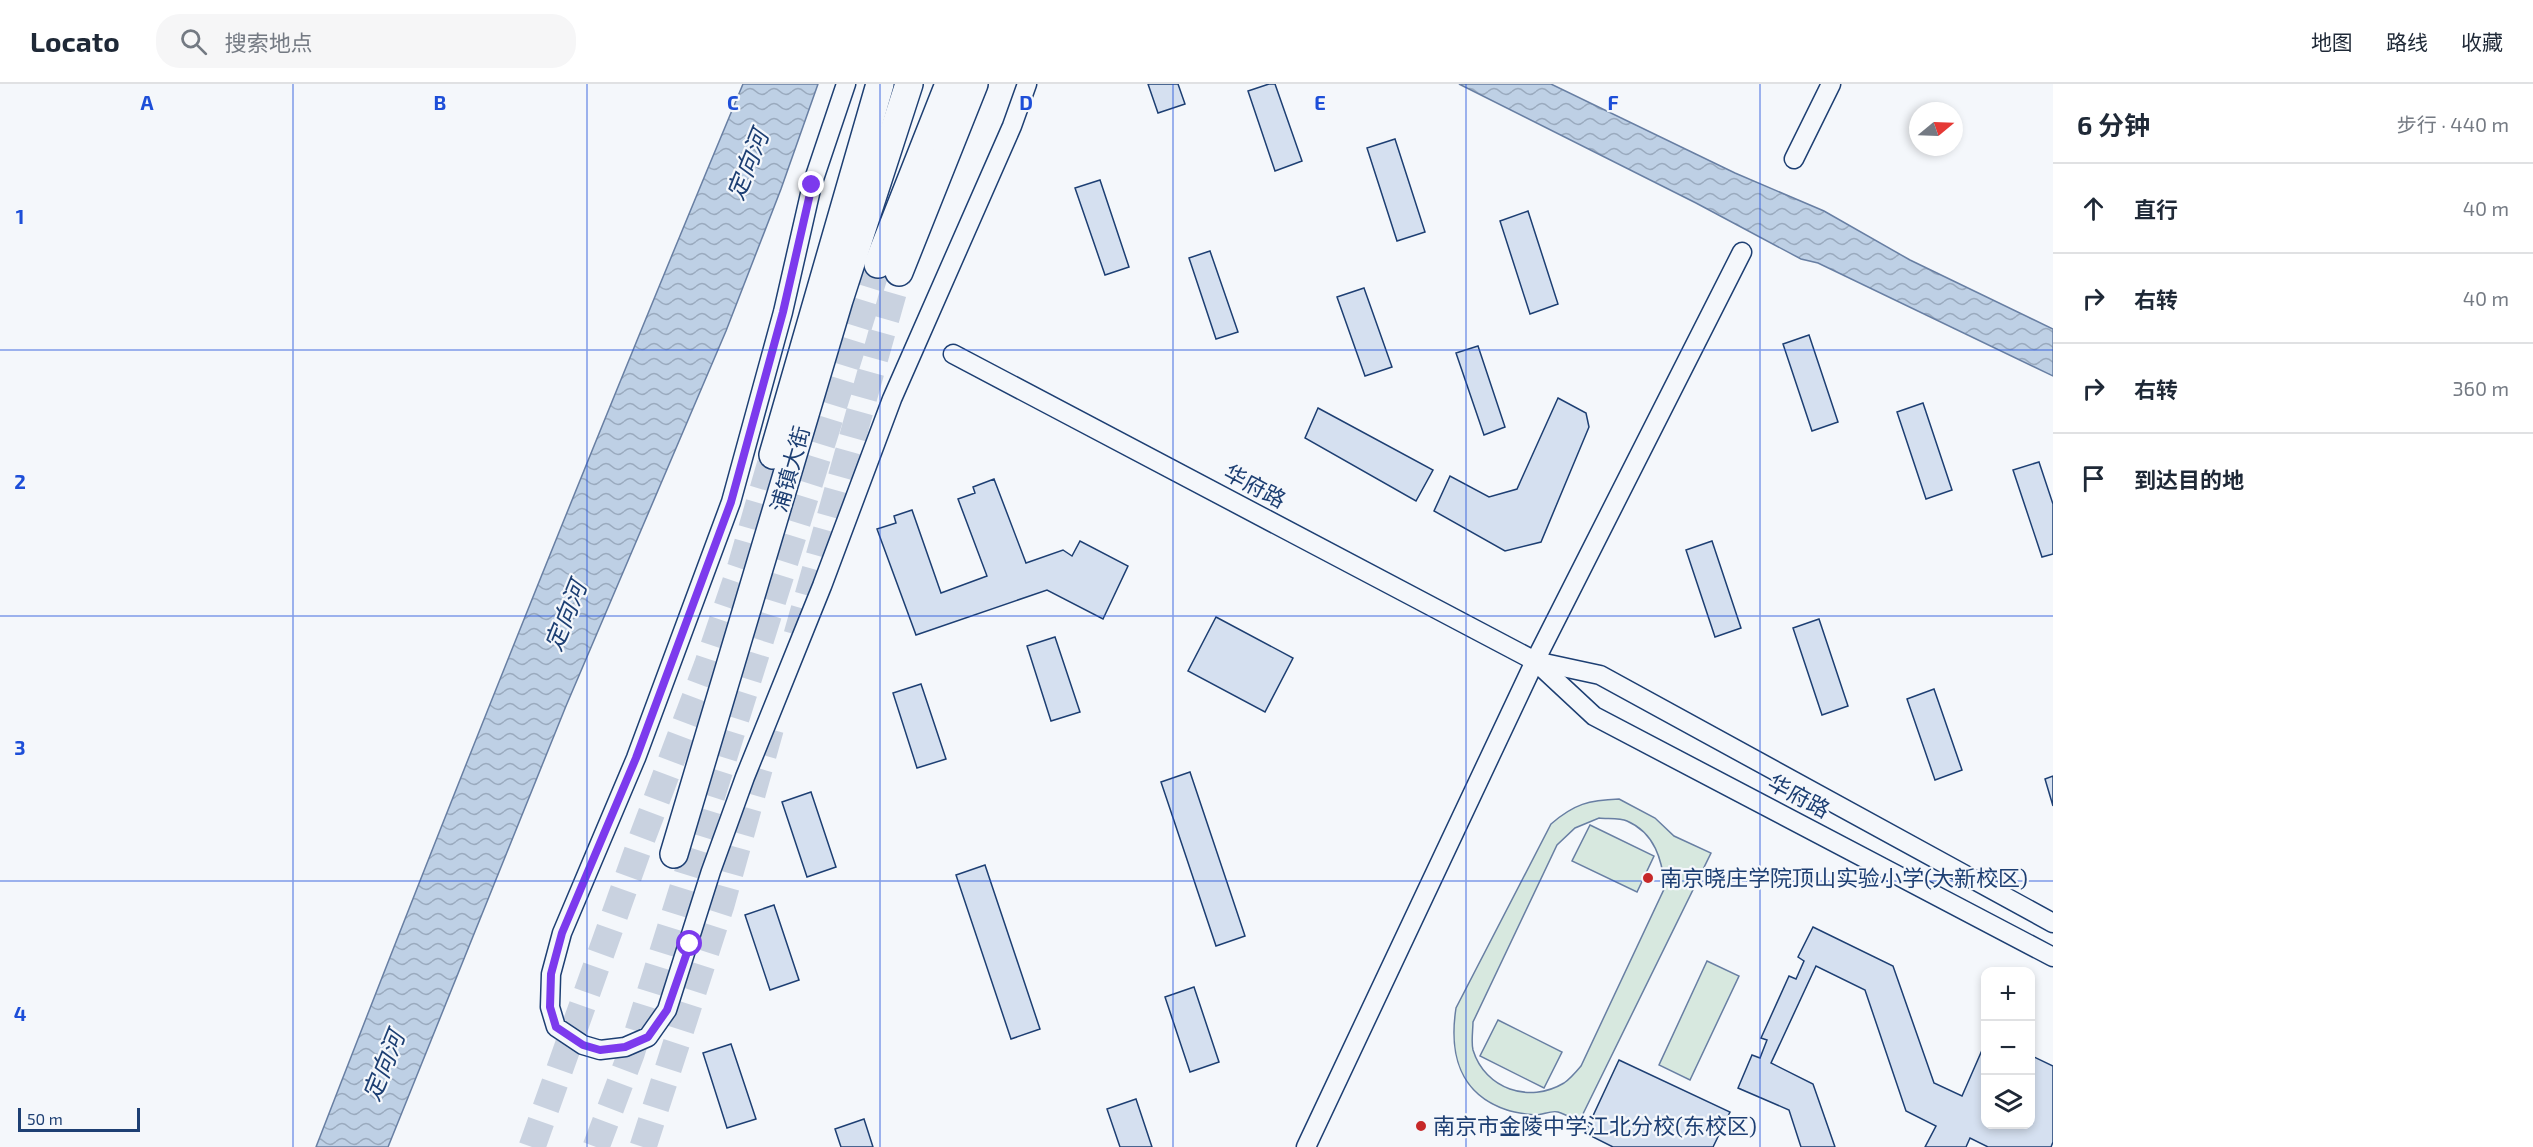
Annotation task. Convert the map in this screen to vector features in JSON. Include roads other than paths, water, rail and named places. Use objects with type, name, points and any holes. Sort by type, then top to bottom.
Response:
[{"type":"highway","name":"浦镇大街","points":[[773,455],[880,84]]},
{"type":"highway","name":"浦镇大街","points":[[674,855],[840,300],[909,84]]},
{"type":"highway","points":[[949,84],[889,268],[974,84]]},
{"type":"street","points":[[846,84],[812,185],[783,312],[731,502],[636,758],[562,933],[551,974],[550,1007],[556,1027],[583,1045],[600,1050],[625,1047],[648,1037],[667,1010],[711,871],[745,777],[822,586],[892,399],[1012,126],[1028,84]]},
{"type":"street","points":[[1794,159],[1830,84]]},
{"type":"street","points":[[1306,1147],[1535,661],[1742,252]]},
{"type":"street","name":"华府路","points":[[953,354],[1535,661],[1594,716],[2053,957]]},
{"type":"street","name":"华府路","points":[[1535,661],[1600,675],[2053,923]]},
{"type":"water","name":"定向河","points":[[743,84],[818,84],[781,189],[726,331],[566,706],[388,1147],[316,1147],[526,614]]},
{"type":"water","points":[[1459,84],[1551,84],[1735,173],[1824,211],[1910,260],[2053,329],[2053,376],[1818,263],[1801,259],[1696,203]]},
{"type":"tunnel","points":[[596,1147],[631,1054],[878,264]]},
{"type":"tunnel","points":[[797,635],[899,272]]},
{"type":"tunnel","points":[[532,1147],[641,841],[707,666],[741,566],[773,455]]},
{"type":"tunnel","points":[[643,1147],[721,905],[772,723]]},
{"type":"place","name":"南京晓庄学院顶山实验小学(大新校区)","points":[[1648,878]]},
{"type":"place","name":"南京市金陵中学江北分校(东校区)","points":[[1421,1126]]}]
